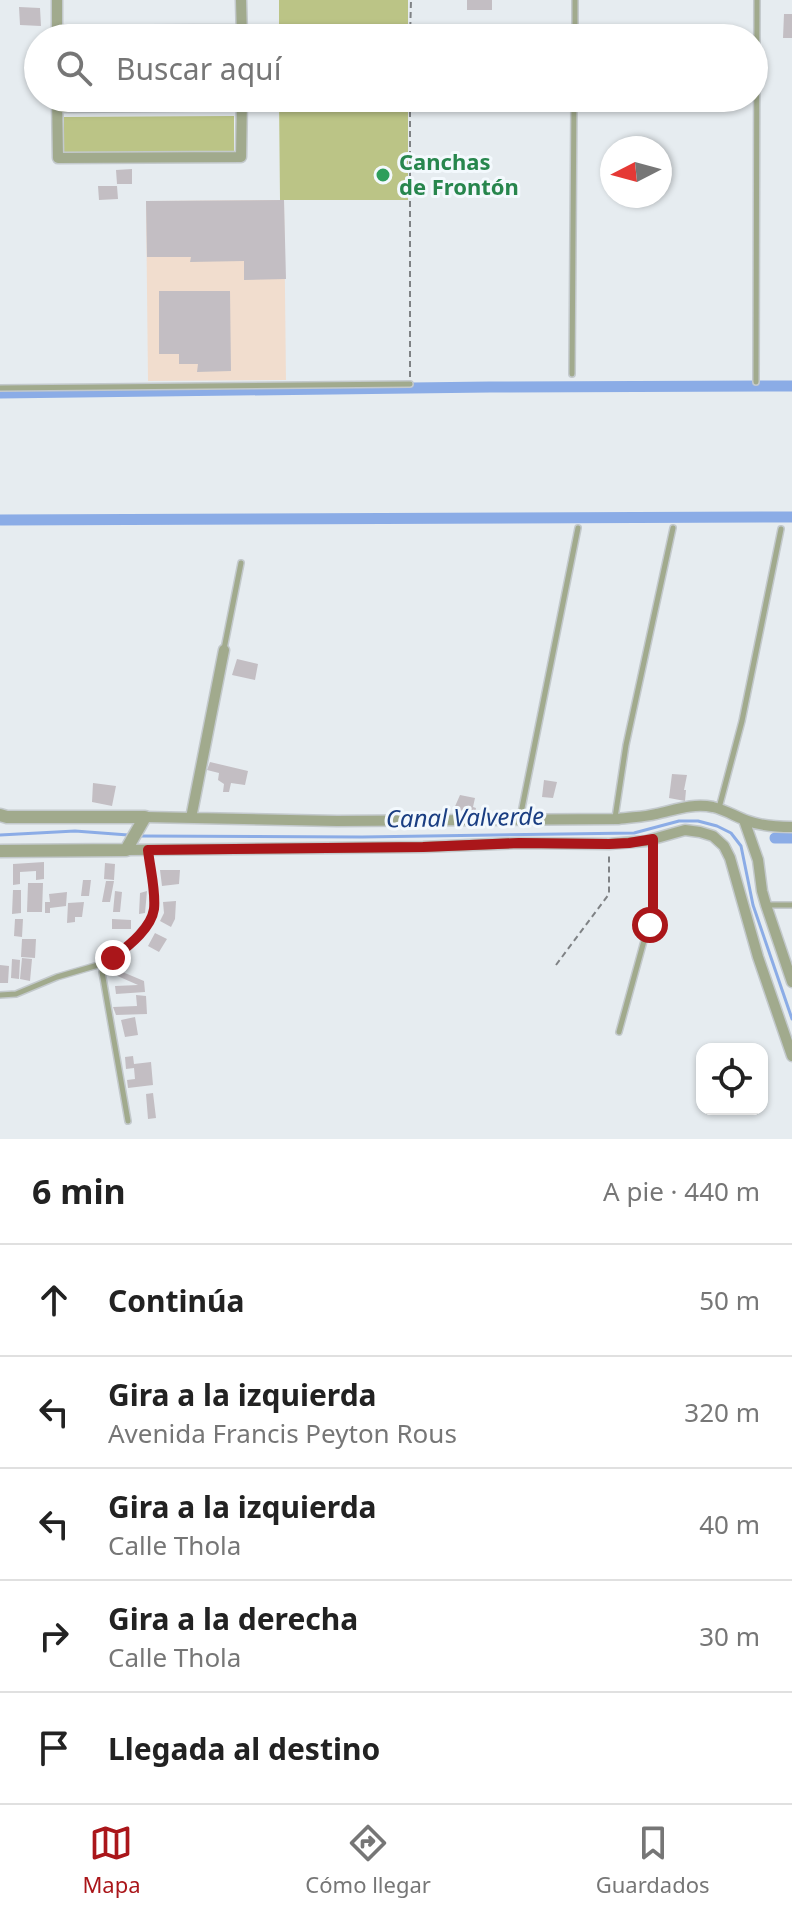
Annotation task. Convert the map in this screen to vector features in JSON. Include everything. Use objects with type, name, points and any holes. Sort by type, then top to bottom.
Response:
[{"type":"street","points":[[57,0],[57,24]]},
{"type":"street","points":[[241,0],[242,24]]},
{"type":"street","points":[[57,112],[58,158],[241,157],[242,112]]},
{"type":"street","points":[[191,818],[224,650]]},
{"type":"street","points":[[0,815],[142,823],[191,818],[321,821],[615,819],[694,806],[729,812],[760,825],[792,827]]},
{"type":"street","points":[[744,820],[758,860],[766,905],[792,982]]},
{"type":"street","points":[[128,846],[142,823]]},
{"type":"street","points":[[0,851],[128,846],[148,850],[609,844],[653,839],[685,830],[700,832],[713,836],[724,846],[730,858],[758,957],[792,1056]]},
{"type":"lane","points":[[575,0],[575,24]]},
{"type":"lane","points":[[757,0],[757,24]]},
{"type":"lane","points":[[572,374],[574,112]]},
{"type":"lane","points":[[756,382],[757,112]]},
{"type":"lane","points":[[0,388],[410,384]]},
{"type":"lane","points":[[520,819],[578,528]]},
{"type":"lane","points":[[615,819],[626,745],[673,528]]},
{"type":"lane","points":[[718,809],[742,721],[781,529]]},
{"type":"lane","points":[[224,650],[241,563]]},
{"type":"lane","points":[[619,1032],[653,908],[653,839]]},
{"type":"lane","points":[[0,995],[16,994],[57,977],[105,963],[127,948],[151,919],[154,907],[148,850]]},
{"type":"lane","points":[[766,905],[792,905]]},
{"type":"lane","points":[[105,963],[102,972],[128,1121]]},
{"type":"path","points":[[410,24],[411,0]]},
{"type":"path","points":[[410,112],[410,384]]},
{"type":"path","points":[[556,965],[609,894],[609,844]]},
{"type":"shaded area","points":[[284,200],[286,380],[148,381],[146,201]]},
{"type":"green space","points":[[279,0],[408,0],[408,24],[279,24]]},
{"type":"green space","points":[[279,112],[408,112],[408,200],[280,200]]},
{"type":"green space","points":[[234,116],[234,152],[64,152],[64,117]]},
{"type":"building","points":[[467,0],[492,0],[492,10],[467,10]]},
{"type":"building","points":[[19,7],[40,8],[41,24],[20,25]]},
{"type":"building","points":[[784,14],[792,14],[792,38],[783,38]]},
{"type":"building","points":[[132,169],[132,184],[117,184],[116,170]]},
{"type":"building","points":[[98,186],[117,186],[118,199],[99,200]]},
{"type":"building","points":[[284,200],[286,279],[244,280],[244,261],[190,262],[191,257],[147,257],[146,201]]},
{"type":"building","points":[[159,291],[230,291],[231,371],[197,372],[198,364],[179,364],[179,354],[159,354]]},
{"type":"building","points":[[237,659],[258,664],[255,680],[232,675]]},
{"type":"building","points":[[210,762],[248,771],[245,785],[231,783],[229,792],[223,792],[224,784],[218,780],[219,773],[207,770]]},
{"type":"building","points":[[672,774],[687,775],[685,801],[669,798]]},
{"type":"building","points":[[544,780],[557,782],[553,798],[542,797]]},
{"type":"building","points":[[93,783],[116,786],[112,806],[92,802]]},
{"type":"building","points":[[460,795],[475,798],[475,812],[453,811]]},
{"type":"building","points":[[44,862],[44,879],[36,880],[36,871],[20,872],[20,884],[13,885],[13,864]]},
{"type":"building","points":[[105,863],[115,864],[114,880],[104,879]]},
{"type":"building","points":[[160,870],[180,870],[179,884],[162,886]]},
{"type":"building","points":[[83,880],[91,880],[89,896],[81,896]]},
{"type":"building","points":[[106,881],[114,881],[110,902],[102,902]]},
{"type":"building","points":[[28,883],[43,883],[42,912],[27,912]]},
{"type":"building","points":[[13,890],[21,890],[21,913],[12,914]]},
{"type":"building","points":[[115,891],[122,892],[120,912],[113,912]]},
{"type":"building","points":[[147,891],[145,913],[139,914],[140,893]]},
{"type":"building","points":[[67,892],[66,906],[50,908],[50,913],[45,913],[45,902],[50,902],[49,894]]},
{"type":"building","points":[[176,901],[175,919],[171,927],[160,921],[164,913],[163,902]]},
{"type":"building","points":[[84,902],[82,917],[75,917],[75,922],[67,923],[68,903]]},
{"type":"building","points":[[15,919],[23,919],[22,937],[14,936]]},
{"type":"building","points":[[112,919],[131,920],[131,929],[112,929]]},
{"type":"building","points":[[155,933],[167,939],[159,952],[148,946]]},
{"type":"building","points":[[22,939],[36,939],[35,958],[21,957]]},
{"type":"building","points":[[22,958],[32,959],[30,981],[20,979]]},
{"type":"building","points":[[12,959],[20,960],[19,979],[11,978]]},
{"type":"building","points":[[0,965],[9,966],[8,983],[0,983]]},
{"type":"building","points":[[113,968],[144,981],[145,992],[116,994],[115,986],[138,985],[113,974]]},
{"type":"building","points":[[136,995],[146,996],[147,1014],[116,1015],[113,1007],[137,1006]]},
{"type":"building","points":[[135,1017],[138,1035],[125,1037],[121,1020]]},
{"type":"building","points":[[133,1056],[134,1064],[151,1062],[153,1085],[128,1088],[127,1080],[135,1079],[134,1068],[126,1069],[125,1057]]},
{"type":"building","points":[[153,1093],[156,1118],[148,1119],[146,1094]]},
{"type":"waterway","points":[[0,393],[792,386]]},
{"type":"waterway","points":[[0,520],[792,517]]},
{"type":"waterway","name":"Canal Valverde","points":[[140,836],[634,833],[679,821],[698,821],[717,826],[731,833],[741,846],[753,905],[792,1019]]},
{"type":"waterway","name":"Canal Valverde","points":[[0,835],[75,831],[128,835]]},
{"type":"waterway","points":[[775,838],[792,838]]},
{"type":"place","name":"Canchas de Frontón","points":[[383,175]]},
{"type":"route","points":[[113,958],[127,948],[151,919],[154,907],[148,850],[609,844],[653,839],[653,908],[650,925]]}]
